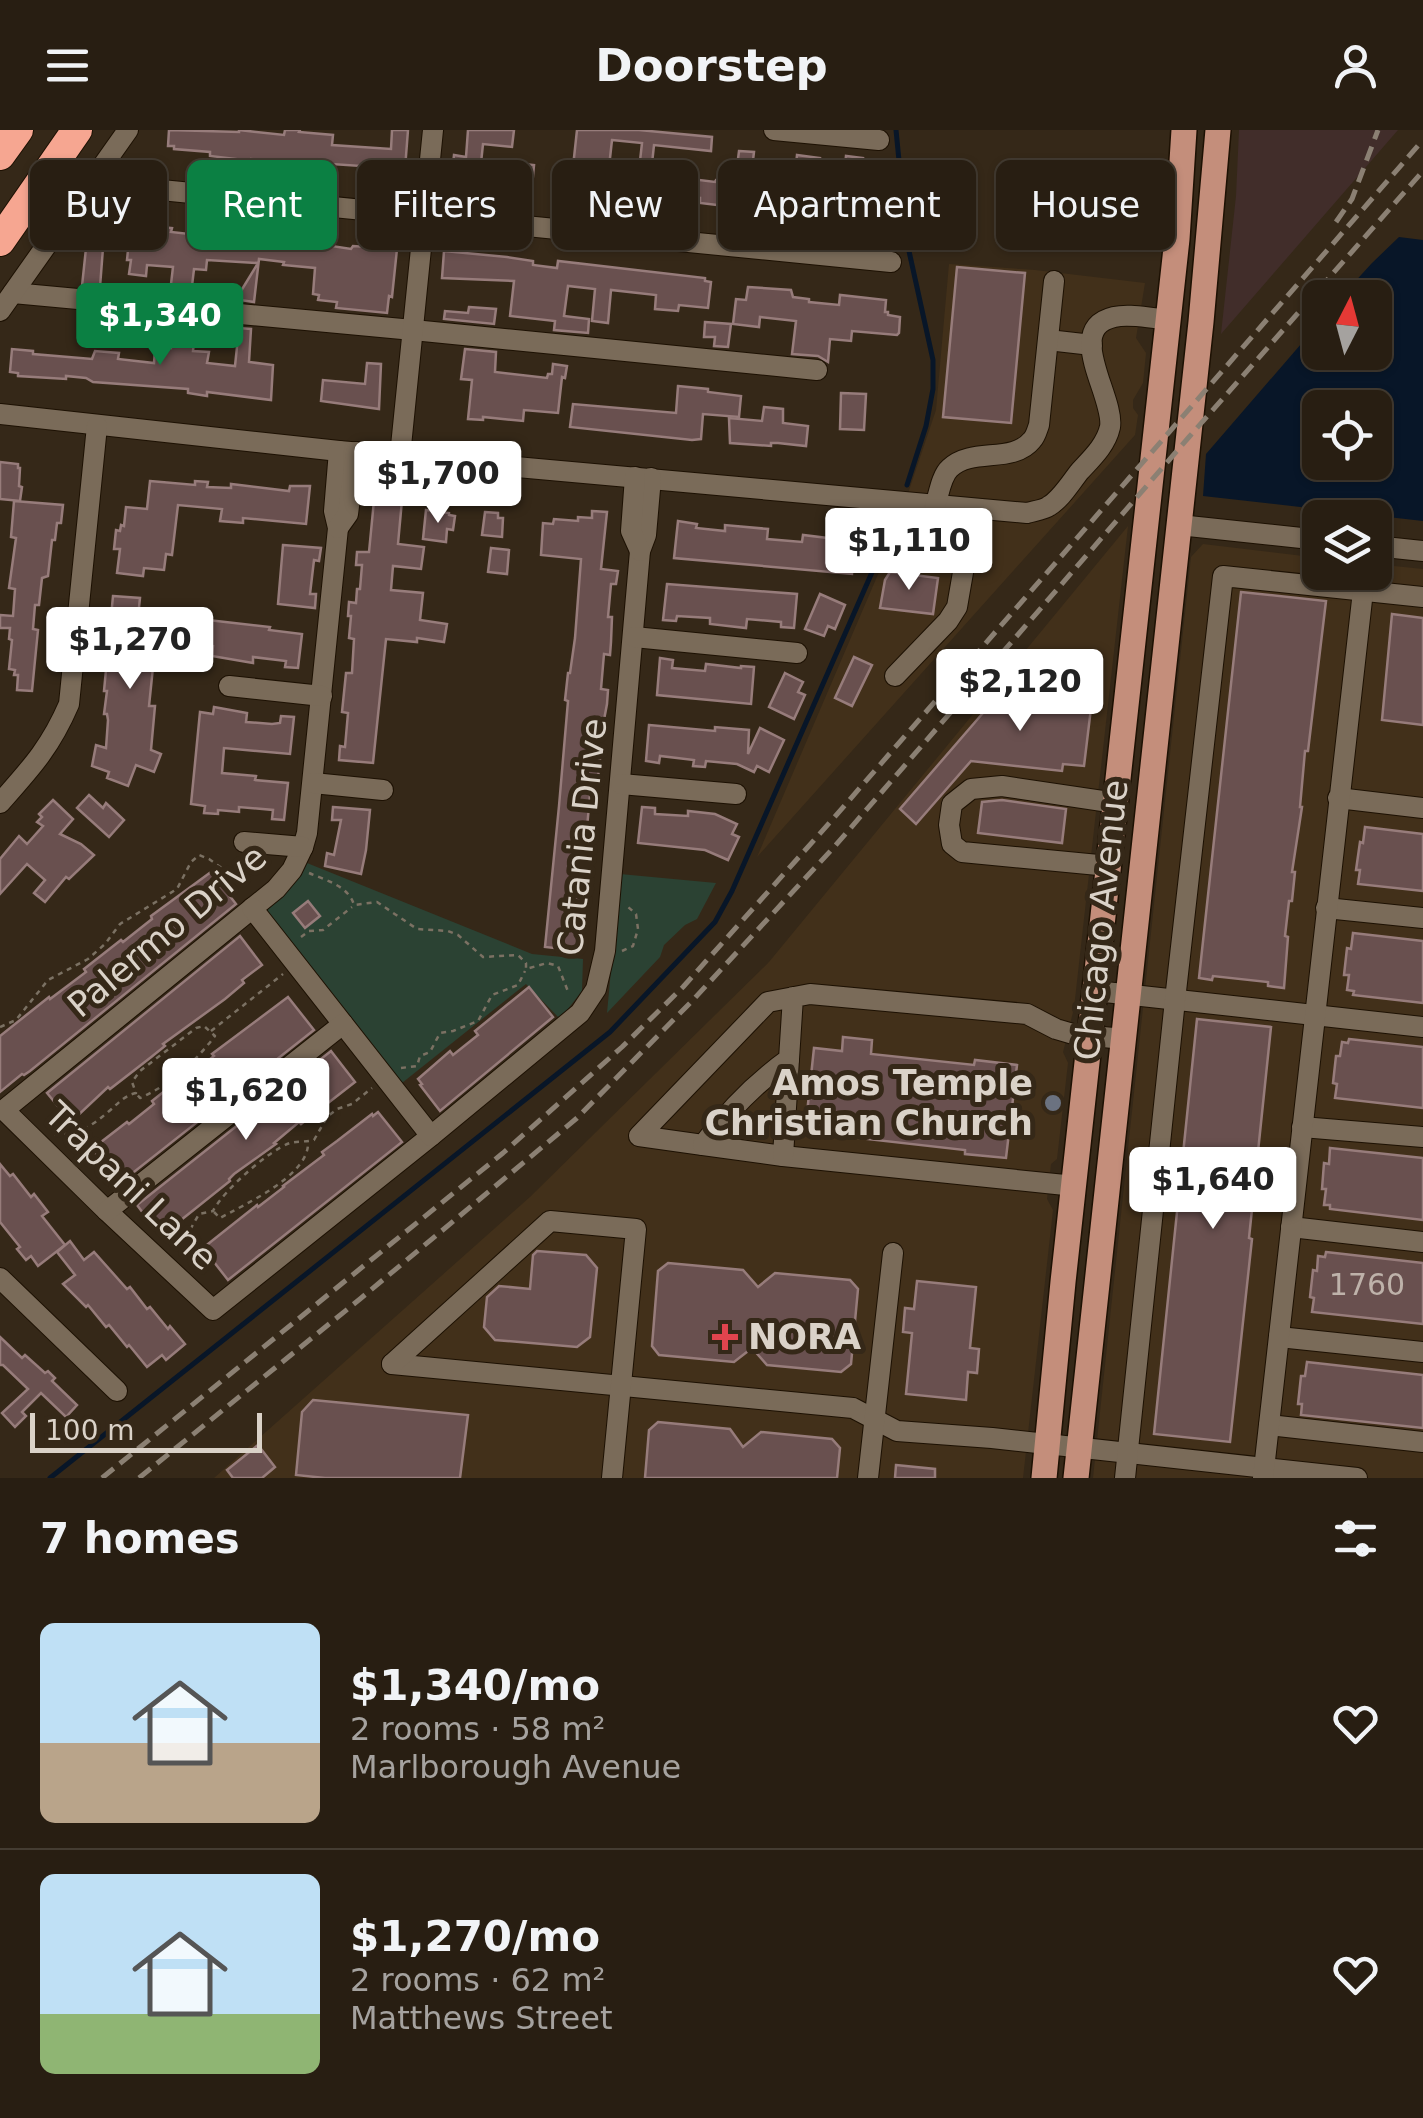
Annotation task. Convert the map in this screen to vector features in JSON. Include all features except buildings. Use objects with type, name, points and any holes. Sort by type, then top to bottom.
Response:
[{"type":"highway","points":[[0,154],[18,130]]},
{"type":"highway","points":[[0,241],[78,130]]},
{"type":"main road","name":"Chicago Avenue","points":[[1044,1478],[1168,319],[1184,130]]},
{"type":"main road","name":"Chicago Avenue","points":[[1076,1478],[1201,322],[1218,130]]},
{"type":"main road","points":[[1168,319],[1201,322]]},
{"type":"main road","points":[[1132,656],[1154,608],[1164,532],[1178,525]]},
{"type":"street","points":[[106,160],[128,130]]},
{"type":"street","points":[[430,160],[433,130]]},
{"type":"street","points":[[774,130],[878,140]]},
{"type":"street","points":[[167,191],[357,209]]},
{"type":"street","points":[[532,227],[891,262]]},
{"type":"street","points":[[6,302],[43,250]]},
{"type":"street","points":[[400,456],[421,250]]},
{"type":"street","points":[[935,506],[946,471],[980,456],[1015,452],[1032,441],[1039,426],[1054,281]]},
{"type":"street","points":[[6,302],[413,330],[817,370]]},
{"type":"street","points":[[0,414],[347,451],[1027,513],[1049,506],[1103,445],[1110,426],[1109,409],[1091,356],[1092,338],[1098,326],[1122,316],[1168,319]]},
{"type":"street","points":[[1048,340],[1092,345]]},
{"type":"street","points":[[0,803],[55,737],[68,704],[98,426]]},
{"type":"street","name":"Palermo Drive","points":[[4,1110],[276,889],[300,855],[308,833],[338,528],[348,514],[347,451]]},
{"type":"street","name":"Catania Drive","points":[[213,1310],[580,1014],[596,989],[605,951],[640,551],[646,535],[643,478]]},
{"type":"street","points":[[895,676],[948,621],[957,606],[974,509]]},
{"type":"street","points":[[1178,525],[1302,538]]},
{"type":"street","points":[[1392,548],[1423,552]]},
{"type":"street","points":[[1125,1478],[1223,576],[1302,579]]},
{"type":"street","points":[[1392,589],[1423,597]]},
{"type":"street","points":[[1264,1473],[1364,590]]},
{"type":"street","points":[[634,637],[797,653]]},
{"type":"street","points":[[229,686],[322,696]]},
{"type":"street","points":[[313,783],[383,790]]},
{"type":"street","points":[[621,784],[736,794]]},
{"type":"street","points":[[1109,866],[962,852],[952,844],[949,825],[952,804],[972,789],[1002,786],[1116,803]]},
{"type":"street","points":[[1338,798],[1423,808]]},
{"type":"street","points":[[244,842],[300,855]]},
{"type":"street","points":[[258,904],[296,964],[343,1024],[391,1072],[431,1136]]},
{"type":"street","points":[[1326,908],[1423,918]]},
{"type":"street","points":[[1096,991],[1423,1026]]},
{"type":"street","points":[[1074,1186],[783,1156],[640,1136],[768,1002],[810,994],[1026,1014],[1056,1029],[1123,1038]]},
{"type":"street","points":[[783,1156],[793,998]]},
{"type":"street","points":[[106,1212],[343,1024]]},
{"type":"street","points":[[703,1145],[727,1112],[758,1081],[789,1060]]},
{"type":"street","name":"Trapani Lane","points":[[4,1110],[106,1212],[213,1310]]},
{"type":"street","points":[[1302,1127],[1423,1136]]},
{"type":"street","points":[[612,1478],[620,1387],[636,1229],[550,1221],[392,1364],[620,1387],[852,1408],[898,1431],[1128,1452],[1264,1473],[1357,1478]]},
{"type":"street","points":[[1291,1227],[1423,1242]]},
{"type":"street","points":[[868,1478],[893,1253]]},
{"type":"street","points":[[0,1278],[117,1391]]},
{"type":"street","points":[[1279,1337],[1423,1352]]},
{"type":"street","points":[[1269,1425],[1423,1442]]},
{"type":"path","points":[[300,855],[311,874],[329,880],[352,897],[354,905]]},
{"type":"path","points":[[0,1027],[16,1020],[48,980],[88,959],[120,924],[177,889],[190,862],[199,856],[209,859],[258,904]]},
{"type":"path","points":[[174,1274],[184,1256],[182,1244],[199,1214],[213,1211],[242,1176],[291,1143],[314,1140],[327,1117],[352,1104],[391,1072],[417,1066],[420,1056],[430,1052],[440,1033],[478,1021],[492,995],[518,984],[526,969],[518,955],[483,957],[458,935],[448,930],[418,929],[377,902],[354,905],[323,930],[308,931],[300,938]]},
{"type":"path","points":[[616,953],[634,946],[638,929],[636,914],[622,902]]},
{"type":"path","points":[[526,969],[547,963],[558,966],[569,994],[587,1005]]},
{"type":"path","points":[[210,1032],[296,964]]},
{"type":"path","points":[[204,1026],[215,1036],[198,1058],[150,1094],[140,1098],[136,1093],[132,1082],[140,1071],[196,1028],[204,1026]]},
{"type":"path","points":[[52,1134],[68,1135],[88,1127],[126,1095],[136,1093]]},
{"type":"path","points":[[213,1211],[220,1218],[266,1193],[295,1169],[308,1153],[308,1142]]},
{"type":"shaded area","points":[[1239,130],[1398,130],[1221,334],[1236,196]]},
{"type":"shaded area","points":[[949,264],[1145,283],[1136,338],[1146,353],[1143,383],[1133,400],[1138,415],[1135,435],[757,857],[891,544],[936,410]]},
{"type":"shaded area","points":[[1128,526],[1074,1008],[1063,1052],[1068,1063],[1057,1159],[1051,1164],[1047,1199],[1053,1210],[1023,1478],[214,1478],[530,1197],[769,962]]},
{"type":"shaded area","points":[[1203,544],[1302,556],[1302,590],[1392,590],[1392,566],[1423,569],[1423,1478],[1093,1478],[1191,557]]},
{"type":"green space","points":[[307,863],[532,954],[583,959],[582,991],[560,1019],[526,984],[402,1083],[265,913]]},
{"type":"green space","points":[[620,874],[716,883],[697,919],[664,945],[660,957],[607,1013]]},
{"type":"water","points":[[1399,237],[1423,240],[1423,521],[1392,517],[1392,500],[1302,500],[1302,507],[1203,496],[1206,454],[1302,343],[1302,370],[1392,370],[1392,280],[1356,280]]},
{"type":"waterway","points":[[896,130],[907,242],[933,360],[933,389],[926,426],[907,485]]},
{"type":"waterway","points":[[50,1478],[610,1032],[715,922],[895,520]]},
{"type":"railway","points":[[1336,222],[1352,199],[1378,130]]},
{"type":"railway","points":[[102,1478],[503,1153],[683,987],[1423,140]]},
{"type":"railway","points":[[139,1478],[577,1118],[692,1001],[835,846],[1423,171]]},
{"type":"place","name":"Amos Temple Christian Church","points":[[1053,1103]]},
{"type":"place","name":"NORA","points":[[725,1337]]}]
